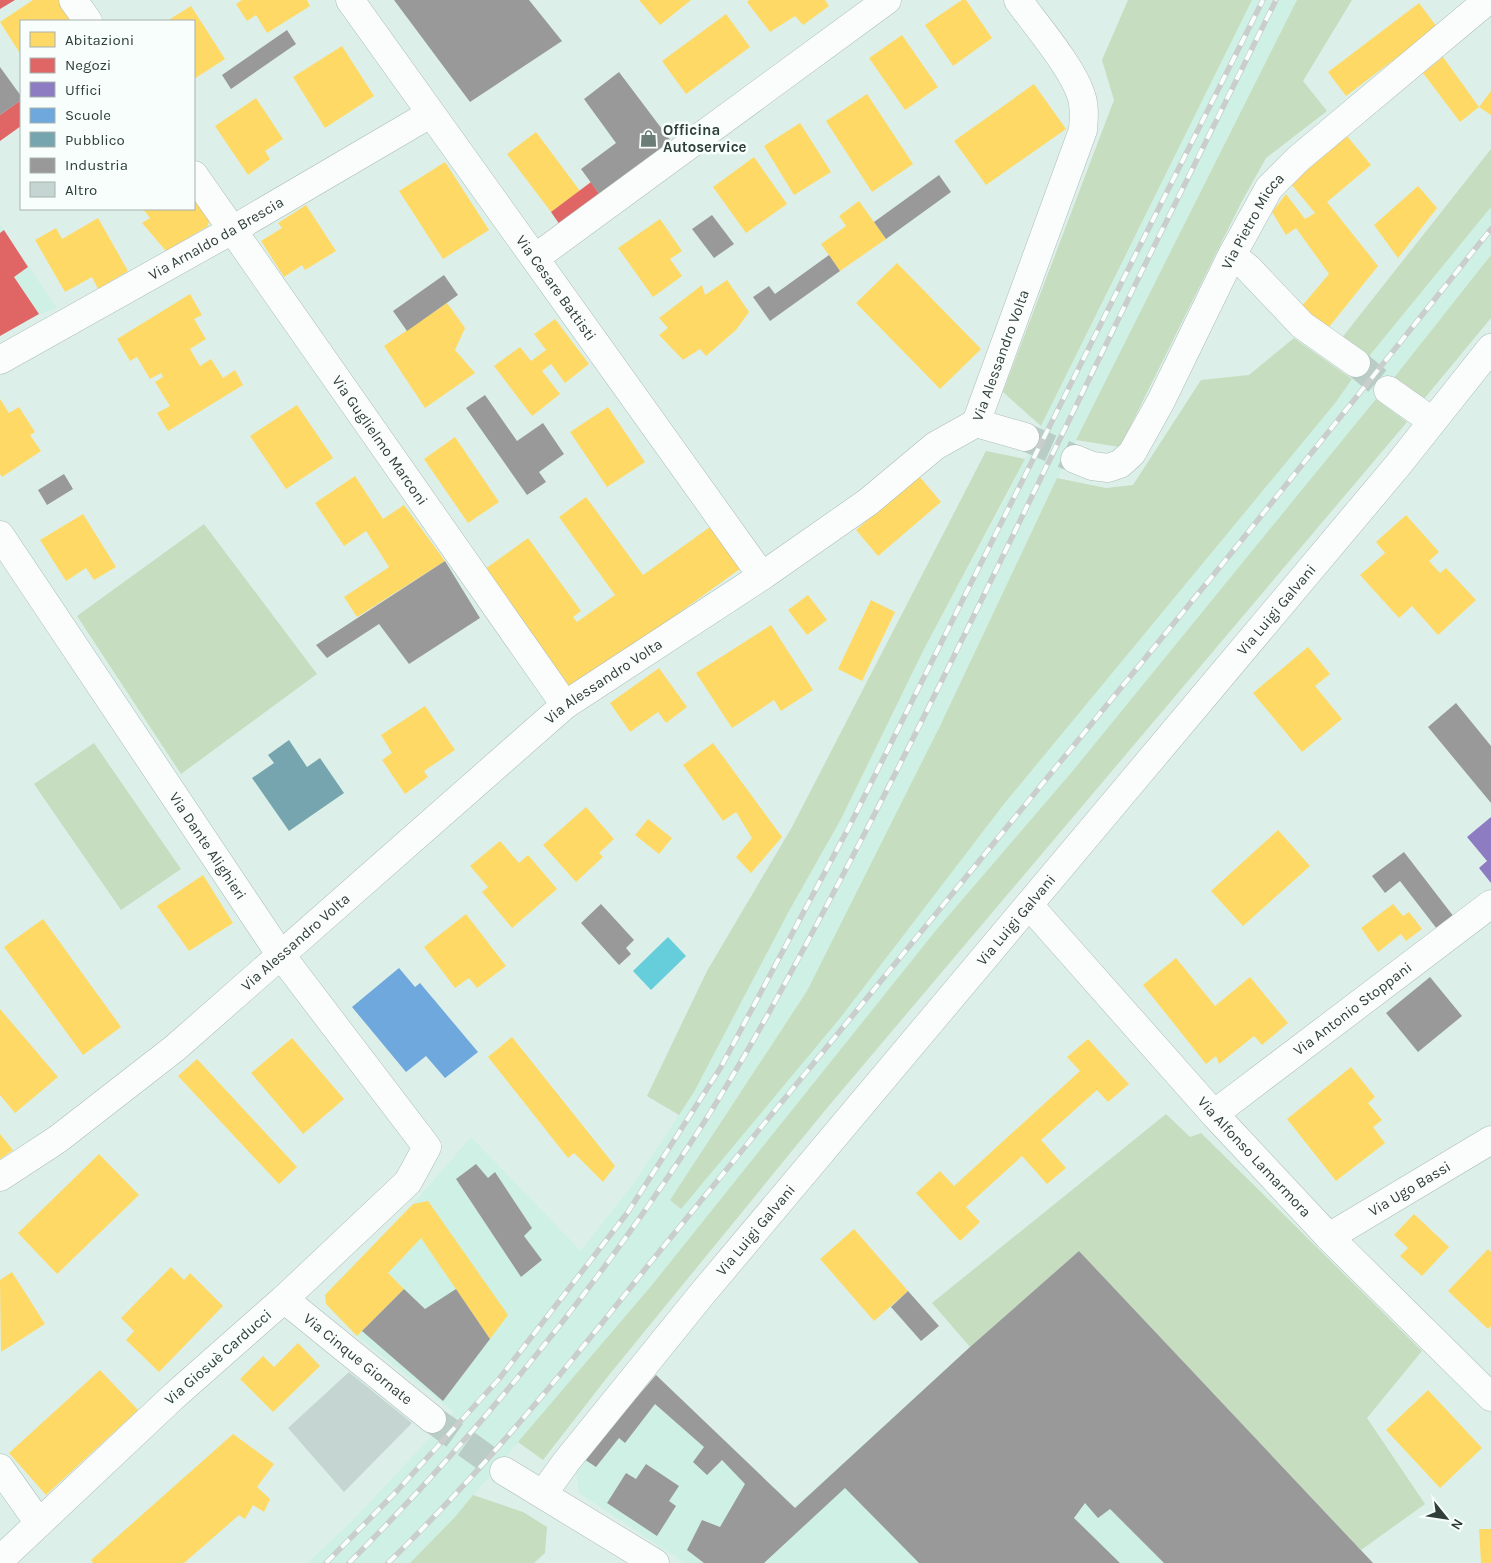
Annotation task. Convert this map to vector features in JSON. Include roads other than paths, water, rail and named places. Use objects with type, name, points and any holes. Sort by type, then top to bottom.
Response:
[{"type":"street","points":[[73,0],[87,20]]},
{"type":"street","name":"Via Cesare Battisti","points":[[350,0],[762,576]]},
{"type":"street","points":[[535,258],[888,0]]},
{"type":"street","name":"Via Alessandro Volta","points":[[0,1177],[58,1138],[175,1048],[565,705],[762,576],[868,502],[935,446],[976,423],[1079,144],[1084,113],[1082,96],[1075,81],[1018,0]]},
{"type":"street","name":"Via Pietro Micca","points":[[1075,459],[1092,466],[1108,468],[1120,464],[1132,453],[1161,401],[1232,255],[1269,188],[1298,159],[1488,0]]},
{"type":"street","name":"Via Arnaldo da Brescia","points":[[0,360],[232,230],[430,114]]},
{"type":"street","name":"Via Guglielmo Marconi","points":[[195,176],[565,705]]},
{"type":"street","points":[[1232,255],[1248,268],[1302,326],[1356,363]]},
{"type":"street","name":"Via Luigi Galvani","points":[[543,1494],[702,1294],[1398,465],[1491,348]]},
{"type":"street","points":[[1388,390],[1432,421]]},
{"type":"street","points":[[976,423],[1025,437]]},
{"type":"street","name":"Via Dante Alighieri","points":[[0,535],[280,954],[427,1147]]},
{"type":"street","name":"Via Antonio Stoppani","points":[[1214,1114],[1491,904]]},
{"type":"street","name":"Via Alfonso Lamarmora","points":[[1029,905],[1214,1114],[1329,1237],[1491,1397]]},
{"type":"street","name":"Via Ugo Bassi","points":[[1329,1237],[1491,1140]]},
{"type":"street","name":"Via Giosuè Carducci","points":[[0,1560],[174,1396],[284,1299],[408,1182],[427,1147]]},
{"type":"street","name":"Via Cinque Giornate","points":[[284,1299],[432,1419]]},
{"type":"street","points":[[0,1468],[39,1523]]},
{"type":"street","points":[[504,1471],[655,1563]]},
{"type":"water","points":[[668,937],[686,956],[651,990],[633,971]]},
{"type":"tunnel","points":[[1356,363],[1388,390]]},
{"type":"tunnel","points":[[1025,437],[1075,459]]},
{"type":"tunnel","points":[[432,1419],[504,1471]]},
{"type":"railway","points":[[326,1563],[396,1492],[499,1379],[628,1212],[721,1067],[849,827],[1263,0]]},
{"type":"railway","points":[[349,1563],[442,1465],[487,1414],[572,1309],[652,1200],[729,1082],[801,953],[905,754],[1276,0]]},
{"type":"railway","points":[[388,1563],[491,1455],[556,1380],[1233,551],[1491,229]]},
{"type":"place","name":"Officina Autoservice","points":[[649,139]]}]
